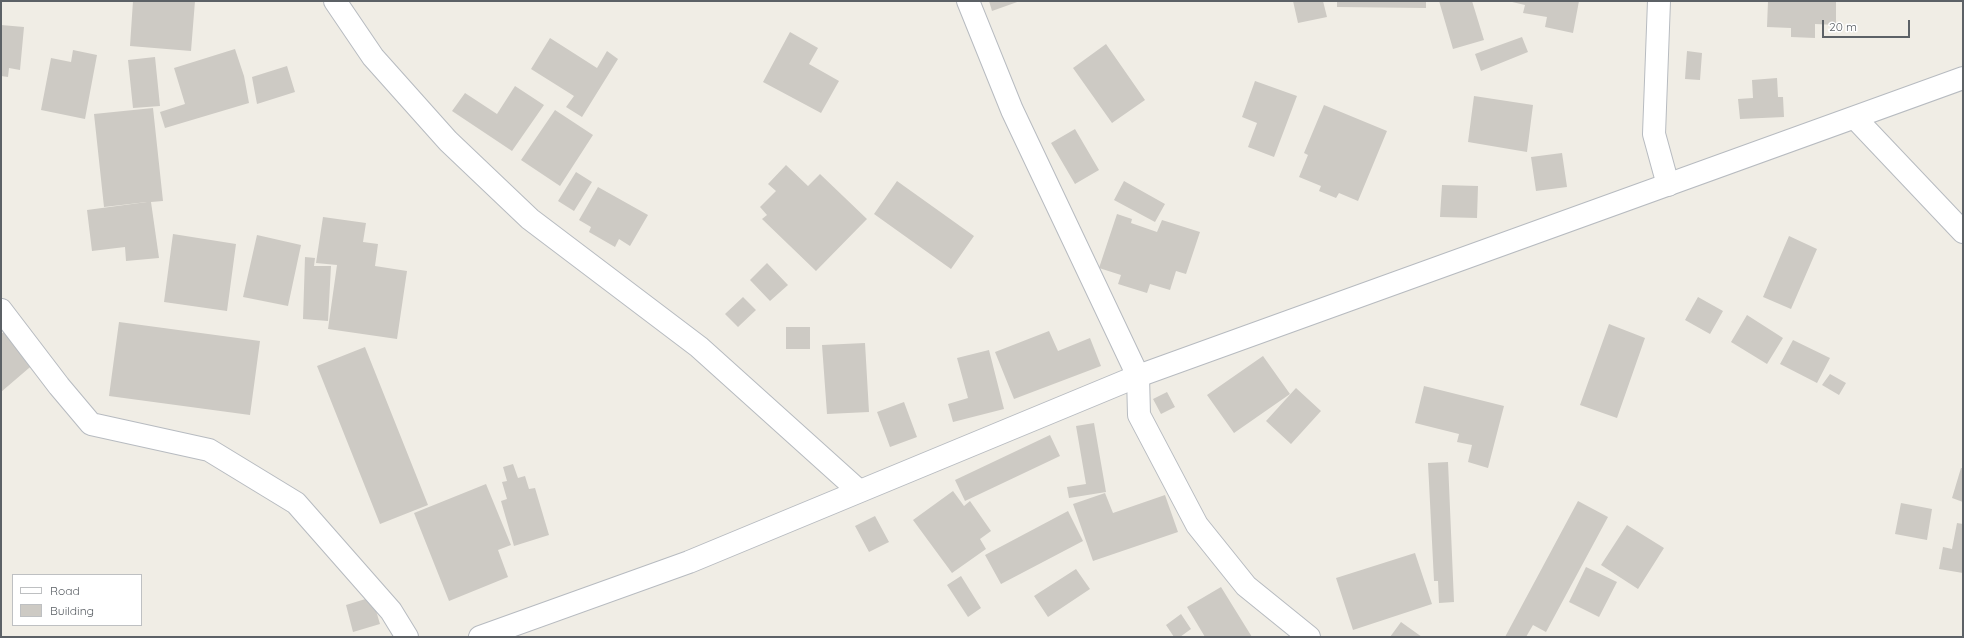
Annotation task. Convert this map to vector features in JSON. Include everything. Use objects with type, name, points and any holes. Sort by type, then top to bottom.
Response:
[{"type":"street","points":[[335,1],[374,57],[448,141],[530,219],[699,347],[859,491]]},
{"type":"street","points":[[968,1],[1012,110],[1138,376],[1139,415],[1197,525],[1246,586],[1309,637]]},
{"type":"street","points":[[1659,1],[1654,134],[1668,186]]},
{"type":"street","points":[[480,637],[689,562],[1138,376],[1668,186],[1963,78]]},
{"type":"street","points":[[1855,118],[1963,232]]},
{"type":"street","points":[[1,310],[59,386],[91,424],[209,450],[296,503],[391,611],[407,637]]},
{"type":"building","points":[[133,1],[195,1],[191,51],[130,46]]},
{"type":"building","points":[[989,1],[1020,1],[992,11]]},
{"type":"building","points":[[1293,1],[1323,1],[1327,17],[1298,23]]},
{"type":"building","points":[[1337,1],[1426,1],[1426,8],[1337,7]]},
{"type":"building","points":[[1439,1],[1472,1],[1484,40],[1453,49]]},
{"type":"building","points":[[1508,1],[1579,1],[1573,33],[1545,27],[1547,17],[1523,13],[1525,5]]},
{"type":"building","points":[[1768,1],[1836,1],[1836,25],[1815,24],[1815,38],[1791,37],[1791,28],[1767,27]]},
{"type":"building","points":[[1,25],[24,27],[20,70],[9,68],[8,77],[1,76]]},
{"type":"building","points":[[790,32],[818,48],[809,64],[839,81],[821,113],[763,82]]},
{"type":"building","points":[[1522,37],[1528,52],[1481,71],[1475,54]]},
{"type":"building","points":[[550,38],[597,68],[607,51],[618,59],[582,117],[566,107],[574,96],[531,69]]},
{"type":"building","points":[[1106,44],[1145,100],[1112,123],[1073,68]]},
{"type":"building","points":[[235,49],[244,76],[249,103],[165,128],[160,112],[185,104],[174,68]]},
{"type":"building","points":[[73,50],[97,55],[85,119],[41,110],[51,58],[71,62]]},
{"type":"building","points":[[1687,51],[1702,53],[1700,80],[1685,79]]},
{"type":"building","points":[[155,57],[160,106],[133,108],[128,60]]},
{"type":"building","points":[[287,66],[295,92],[257,104],[252,77]]},
{"type":"building","points":[[1777,78],[1778,97],[1783,97],[1784,117],[1740,119],[1738,99],[1753,98],[1752,80]]},
{"type":"building","points":[[1255,81],[1297,96],[1274,157],[1248,147],[1257,123],[1242,117]]},
{"type":"building","points":[[515,86],[544,105],[512,151],[452,111],[465,93],[497,114]]},
{"type":"building","points":[[1474,96],[1533,105],[1527,152],[1468,142]]},
{"type":"building","points":[[1324,105],[1387,131],[1358,201],[1339,193],[1336,198],[1319,191],[1321,186],[1299,177],[1308,155],[1304,153]]},
{"type":"building","points":[[153,108],[163,201],[151,202],[159,258],[126,261],[125,247],[92,251],[87,210],[147,202],[104,207],[94,114]]},
{"type":"building","points":[[555,110],[593,135],[560,186],[521,160]]},
{"type":"building","points":[[1075,129],[1099,170],[1075,184],[1051,143]]},
{"type":"building","points":[[1562,153],[1567,187],[1536,191],[1531,157]]},
{"type":"building","points":[[786,165],[808,186],[820,174],[867,219],[816,271],[762,219],[767,215],[760,207],[776,191],[768,184]]},
{"type":"building","points":[[576,172],[592,182],[574,211],[558,201]]},
{"type":"building","points":[[897,181],[974,236],[951,269],[874,214]]},
{"type":"building","points":[[1124,181],[1165,204],[1155,222],[1114,200]]},
{"type":"building","points":[[1442,185],[1478,186],[1477,218],[1440,217]]},
{"type":"building","points":[[598,187],[648,215],[630,246],[619,239],[615,247],[589,232],[591,227],[579,220]]},
{"type":"building","points":[[1117,214],[1132,219],[1131,223],[1157,232],[1162,220],[1200,232],[1186,274],[1176,271],[1170,290],[1150,284],[1147,293],[1118,284],[1121,275],[1099,268]]},
{"type":"building","points":[[323,217],[366,223],[363,242],[378,244],[375,266],[407,271],[397,339],[328,329],[337,265],[316,263]]},
{"type":"building","points":[[173,234],[236,244],[227,311],[164,302]]},
{"type":"building","points":[[257,235],[301,245],[288,306],[243,297]]},
{"type":"building","points":[[1789,236],[1817,249],[1791,309],[1763,297]]},
{"type":"building","points":[[305,257],[315,258],[314,266],[331,266],[328,321],[303,319]]},
{"type":"building","points":[[767,263],[788,285],[770,301],[750,280]]},
{"type":"building","points":[[743,297],[756,310],[738,327],[725,314]]},
{"type":"building","points":[[1698,297],[1723,311],[1710,334],[1685,320]]},
{"type":"building","points":[[1747,315],[1783,338],[1767,364],[1731,342]]},
{"type":"building","points":[[119,322],[260,341],[250,415],[109,396]]},
{"type":"building","points":[[1609,324],[1645,338],[1617,418],[1580,405]]},
{"type":"building","points":[[786,327],[810,327],[810,349],[786,349]]},
{"type":"building","points":[[8,329],[36,362],[1,392],[1,334]]},
{"type":"building","points":[[1049,331],[1058,351],[1090,338],[1101,366],[1014,399],[995,352]]},
{"type":"building","points":[[1793,340],[1830,358],[1817,383],[1780,364]]},
{"type":"building","points":[[865,343],[869,412],[827,414],[822,345]]},
{"type":"building","points":[[365,347],[428,505],[380,524],[317,366]]},
{"type":"building","points":[[989,350],[1004,409],[953,422],[948,404],[968,398],[957,358]]},
{"type":"building","points":[[1263,356],[1290,394],[1234,433],[1207,395]]},
{"type":"building","points":[[1830,374],[1846,383],[1839,395],[1822,385]]},
{"type":"building","points":[[1424,386],[1504,406],[1488,468],[1468,462],[1472,445],[1457,442],[1459,434],[1415,423]]},
{"type":"building","points":[[1296,388],[1321,411],[1291,444],[1266,421]]},
{"type":"building","points":[[1167,392],[1175,407],[1161,414],[1153,399]]},
{"type":"building","points":[[904,402],[917,437],[890,447],[877,412]]},
{"type":"building","points":[[1094,423],[1106,492],[1069,498],[1067,487],[1086,484],[1076,426]]},
{"type":"building","points":[[1050,435],[1060,456],[965,501],[955,480]]},
{"type":"building","points":[[1448,462],[1454,602],[1439,603],[1438,581],[1434,581],[1428,463]]},
{"type":"building","points":[[513,464],[518,478],[525,476],[529,489],[535,488],[549,535],[514,546],[501,501],[507,499],[502,482],[507,481],[503,467]]},
{"type":"building","points":[[1961,468],[1963,468],[1963,502],[1952,498]]},
{"type":"building","points":[[486,484],[511,545],[498,550],[508,577],[449,601],[414,513]]},
{"type":"building","points":[[953,491],[964,506],[970,501],[991,531],[980,539],[986,549],[952,573],[913,520]]},
{"type":"building","points":[[1105,493],[1113,513],[1165,495],[1178,532],[1093,561],[1073,504]]},
{"type":"building","points":[[1578,501],[1608,517],[1546,632],[1533,625],[1526,637],[1505,637]]},
{"type":"building","points":[[1901,503],[1932,509],[1927,540],[1895,534]]},
{"type":"building","points":[[1068,511],[1083,541],[1001,584],[985,555]]},
{"type":"building","points":[[875,516],[889,542],[869,552],[855,526]]},
{"type":"building","points":[[1957,523],[1963,524],[1963,573],[1939,569],[1943,547],[1952,549]]},
{"type":"building","points":[[1627,525],[1664,548],[1638,589],[1601,565]]},
{"type":"building","points":[[1415,553],[1432,604],[1353,630],[1336,578]]},
{"type":"building","points":[[1586,567],[1617,582],[1599,617],[1569,602]]},
{"type":"building","points":[[1076,569],[1090,589],[1048,617],[1034,596]]},
{"type":"building","points":[[961,576],[981,608],[968,617],[947,585]]},
{"type":"building","points":[[1221,587],[1252,637],[1205,637],[1187,607]]},
{"type":"building","points":[[372,597],[380,624],[353,632],[346,605]]},
{"type":"building","points":[[1181,614],[1191,629],[1180,637],[1174,637],[1166,625]]},
{"type":"building","points":[[1401,622],[1422,637],[1390,637]]}]
